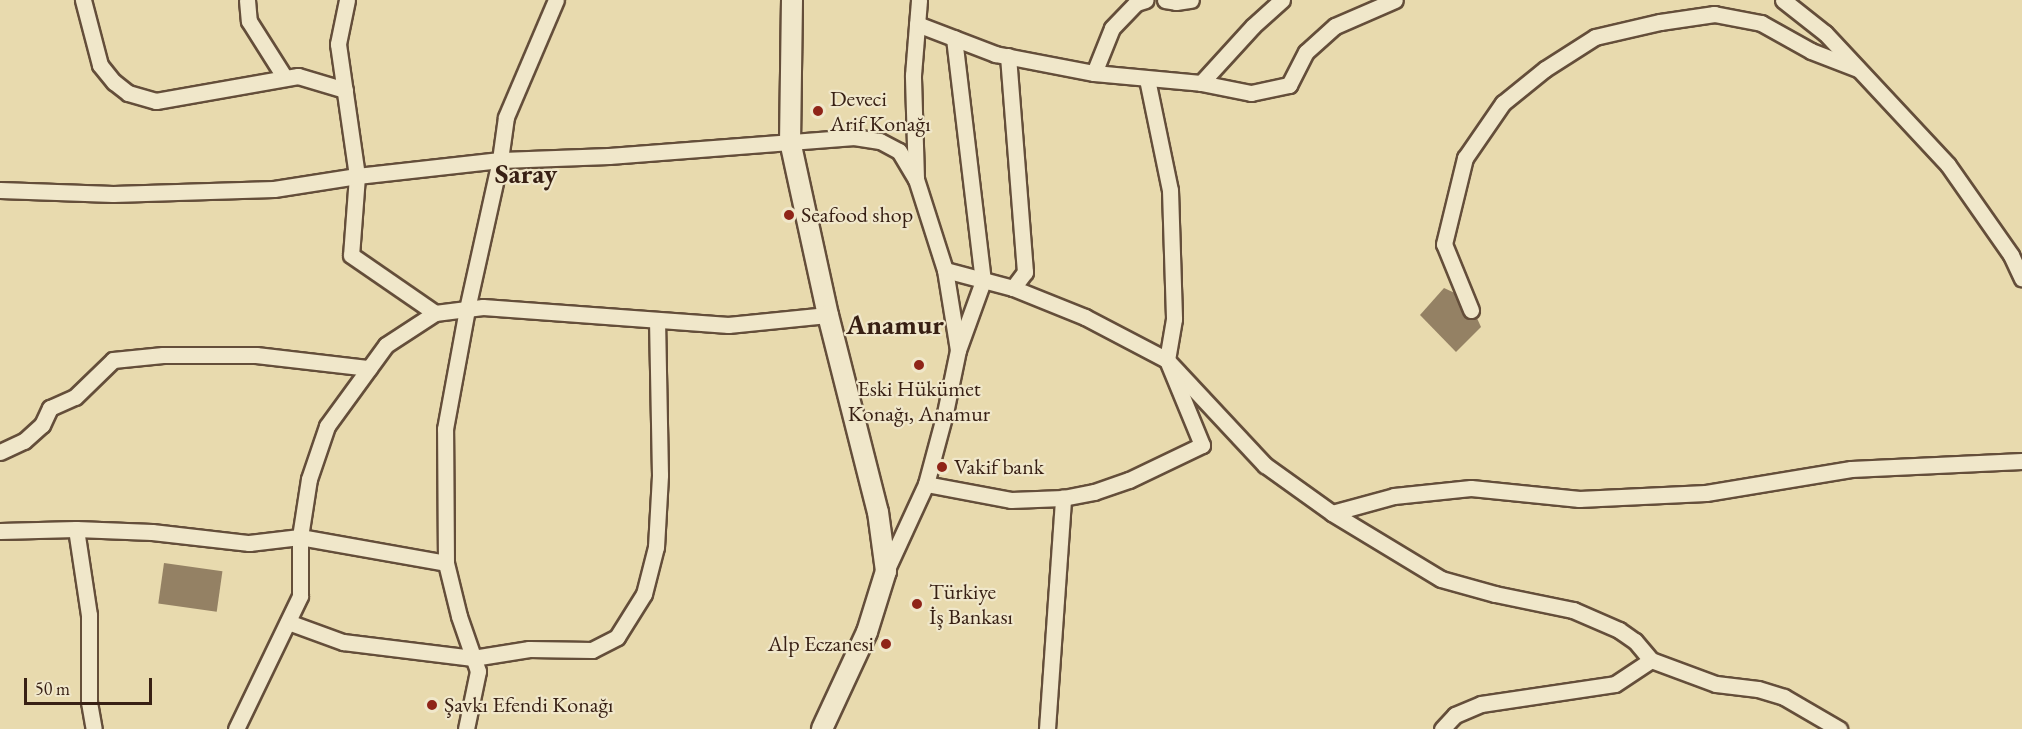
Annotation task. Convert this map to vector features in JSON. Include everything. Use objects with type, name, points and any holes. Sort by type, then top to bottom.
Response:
[{"type":"street","points":[[83,0],[100,65],[114,82],[128,93],[156,101],[298,76],[345,90]]},
{"type":"street","points":[[247,0],[249,21],[285,78]]},
{"type":"street","points":[[347,0],[338,44],[357,176],[351,255],[435,313]]},
{"type":"street","points":[[466,729],[478,671],[446,563],[445,429],[467,309],[500,160],[506,117],[555,0]]},
{"type":"street","points":[[792,0],[790,141],[828,315],[878,512],[886,571]]},
{"type":"street","points":[[916,179],[913,75],[918,0]]},
{"type":"street","points":[[1094,73],[1112,28],[1136,3],[1146,0]]},
{"type":"street","points":[[1165,0],[1191,0]]},
{"type":"street","points":[[1201,83],[1253,26],[1282,0]]},
{"type":"street","points":[[917,24],[995,54],[1094,73],[1201,83],[1251,93],[1289,85],[1306,52],[1335,26],[1379,4],[1395,0]]},
{"type":"street","points":[[1783,0],[1825,33],[1948,165],[2012,255],[2022,279]]},
{"type":"street","points":[[1471,310],[1444,244],[1465,159],[1503,103],[1545,69],[1595,37],[1660,22],[1714,14],[1761,23],[1812,51],[1858,69]]},
{"type":"street","points":[[822,729],[867,632],[886,571],[926,484],[945,413],[958,350],[983,281],[954,38]]},
{"type":"street","points":[[1008,56],[1025,272],[1013,288]]},
{"type":"street","points":[[926,484],[1011,500],[1063,498],[1094,492],[1129,480],[1202,445],[1167,360],[1174,319],[1170,190],[1147,79]]},
{"type":"street","points":[[0,190],[113,194],[274,189],[357,176],[500,160],[609,156],[854,137],[880,141],[899,151],[916,179],[945,270],[958,350]]},
{"type":"street","points":[[945,270],[1013,288],[1085,317],[1167,360],[1264,465],[1332,513],[1441,579],[1495,594],[1573,610],[1618,630],[1635,641],[1651,660],[1716,684],[1758,689],[1784,697],[1839,729]]},
{"type":"street","points":[[236,729],[300,596],[300,537],[309,479],[327,426],[386,345],[435,313],[467,309],[483,308],[728,326],[828,315]]},
{"type":"street","points":[[288,622],[343,642],[473,658],[529,649],[592,650],[617,637],[644,594],[656,547],[660,475],[657,321]]},
{"type":"street","points":[[0,452],[24,441],[42,425],[50,408],[75,396],[113,360],[163,355],[256,355],[369,368]]},
{"type":"street","points":[[1332,513],[1394,495],[1471,488],[1579,499],[1695,494],[1851,469],[2022,461]]},
{"type":"street","points":[[1047,729],[1051,702],[1063,498]]},
{"type":"street","points":[[0,531],[76,529],[152,532],[249,543],[300,537],[446,563]]},
{"type":"street","points":[[76,529],[89,615],[89,702],[94,729]]},
{"type":"street","points":[[1442,729],[1455,715],[1481,704],[1615,684],[1651,660]]},
{"type":"building","points":[[1444,288],[1457,294],[1476,316],[1481,327],[1456,352],[1420,315]]},
{"type":"building","points":[[164,563],[222,571],[217,612],[158,604]]},
{"type":"place","name":"Deveci Arif Konağı","points":[[818,111]]},
{"type":"place","name":"Seafood shop","points":[[789,215]]},
{"type":"place","name":"Eski Hükümet Konağı, Anamur","points":[[919,365]]},
{"type":"place","name":"Vakif bank","points":[[942,467]]},
{"type":"place","name":"Türkiye İş Bankası","points":[[917,604]]},
{"type":"place","name":"Alp Eczanesi","points":[[886,644]]},
{"type":"place","name":"Şavkı Efendi Konağı","points":[[432,705]]},
{"type":"district","name":"Saray","points":[[526,173]]},
{"type":"district","name":"Anamur","points":[[895,324]]}]
